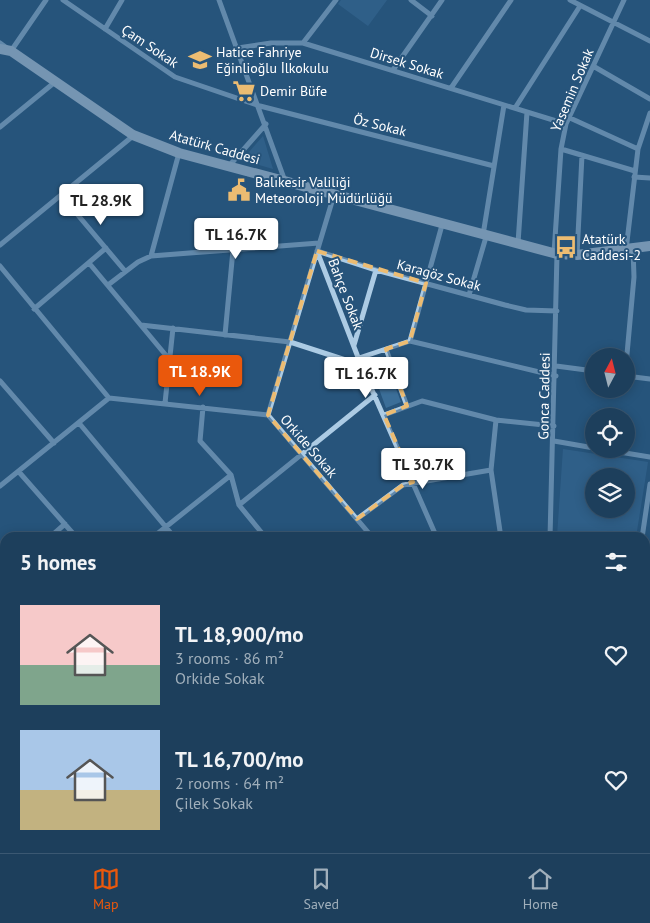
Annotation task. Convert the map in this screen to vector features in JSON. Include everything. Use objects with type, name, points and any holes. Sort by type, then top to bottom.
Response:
[{"type":"main road","name":"Atatürk Caddesi","points":[[5,50],[133,135],[179,153],[556,254],[578,255],[650,246]]},
{"type":"street","points":[[0,43],[5,50],[46,0]]},
{"type":"street","name":"Çam Sokak","points":[[63,0],[175,77],[260,106]]},
{"type":"street","points":[[104,29],[122,0]]},
{"type":"street","points":[[219,0],[260,106],[286,181]]},
{"type":"street","points":[[303,43],[336,0]]},
{"type":"street","points":[[411,0],[432,16]]},
{"type":"street","points":[[393,70],[442,0]]},
{"type":"street","points":[[451,88],[511,0]]},
{"type":"street","points":[[570,0],[613,24],[650,41]]},
{"type":"street","name":"Yasemin Sokak","points":[[556,254],[561,148],[566,124],[624,0]]},
{"type":"street","points":[[515,108],[580,6]]},
{"type":"street","name":"Dirsek Sokak","points":[[238,48],[271,43],[303,43],[566,124]]},
{"type":"street","points":[[593,66],[650,99]]},
{"type":"street","points":[[0,127],[54,82]]},
{"type":"street","points":[[469,295],[484,236],[504,105]]},
{"type":"street","name":"Öz Sokak","points":[[260,106],[494,166]]},
{"type":"street","points":[[518,244],[527,112]]},
{"type":"street","points":[[628,348],[634,277],[630,250],[634,177],[638,149],[650,114]]},
{"type":"street","points":[[570,118],[638,149]]},
{"type":"street","points":[[229,167],[266,124]]},
{"type":"street","points":[[0,245],[133,135]]},
{"type":"street","points":[[561,148],[635,171]]},
{"type":"street","points":[[151,256],[179,153]]},
{"type":"street","points":[[578,255],[582,155]]},
{"type":"street","points":[[634,177],[650,178]]},
{"type":"street","points":[[61,194],[125,271]]},
{"type":"street","points":[[268,415],[334,195]]},
{"type":"street","points":[[410,341],[442,225]]},
{"type":"street","points":[[108,285],[138,262],[151,256],[320,243]]},
{"type":"street","points":[[34,309],[106,248]]},
{"type":"street","points":[[225,335],[233,250]]},
{"type":"street","name":"Karagöz Sokak","points":[[317,251],[376,270],[526,310],[557,311]]},
{"type":"street","name":"Bahçe Sokak","points":[[317,251],[361,365],[434,532]]},
{"type":"street","name":"Gonca Caddesi","points":[[550,532],[556,376],[556,254]]},
{"type":"street","points":[[89,263],[169,359]]},
{"type":"street","points":[[0,266],[109,398],[0,486]]},
{"type":"street","points":[[354,345],[376,270]]},
{"type":"street","points":[[141,325],[290,342],[361,365]]},
{"type":"street","points":[[165,403],[172,328]]},
{"type":"street","points":[[359,358],[410,341],[556,376]]},
{"type":"street","points":[[386,349],[406,406]]},
{"type":"street","points":[[556,366],[585,370]]},
{"type":"street","points":[[635,377],[650,379]]},
{"type":"street","points":[[0,381],[2,388],[54,443]]},
{"type":"street","points":[[240,505],[375,395]]},
{"type":"street","name":"Orkide Sokak","points":[[109,398],[268,415],[368,532]]},
{"type":"street","points":[[384,415],[422,401],[496,420],[554,426]]},
{"type":"street","points":[[203,407],[200,441],[231,475],[240,505],[261,532]]},
{"type":"street","points":[[496,420],[492,470],[500,532]]},
{"type":"street","points":[[79,423],[170,532]]},
{"type":"street","points":[[554,441],[585,446]]},
{"type":"street","points":[[635,455],[650,457]]},
{"type":"street","points":[[357,519],[403,484],[492,470]]},
{"type":"street","points":[[19,472],[72,532]]},
{"type":"street","points":[[159,532],[231,475]]},
{"type":"street","points":[[643,532],[650,484]]},
{"type":"street","points":[[56,532],[65,524]]},
{"type":"highlighted area","points":[[317,251],[426,283],[410,341],[386,349],[407,406],[384,415],[413,482],[403,485],[357,519],[268,415]]},
{"type":"shaded area","points":[[341,0],[387,0],[368,26],[338,4]]},
{"type":"shaded area","points":[[263,136],[273,169],[242,160]]},
{"type":"shaded area","points":[[386,362],[401,402],[386,408],[371,367]]},
{"type":"shaded area","points":[[563,449],[585,452],[585,458],[622,458],[648,462],[637,532],[557,532]]},
{"type":"place","name":"Hatice Fahriye Eğinlioğlu İlkokulu","points":[[200,60]]},
{"type":"place","name":"Demir Büfe","points":[[244,91]]},
{"type":"place","name":"Balıkesir Valiliği Meteoroloji Müdürlüğü","points":[[239,190]]},
{"type":"place","name":"Atatürk Caddesi-2","points":[[566,247]]}]
